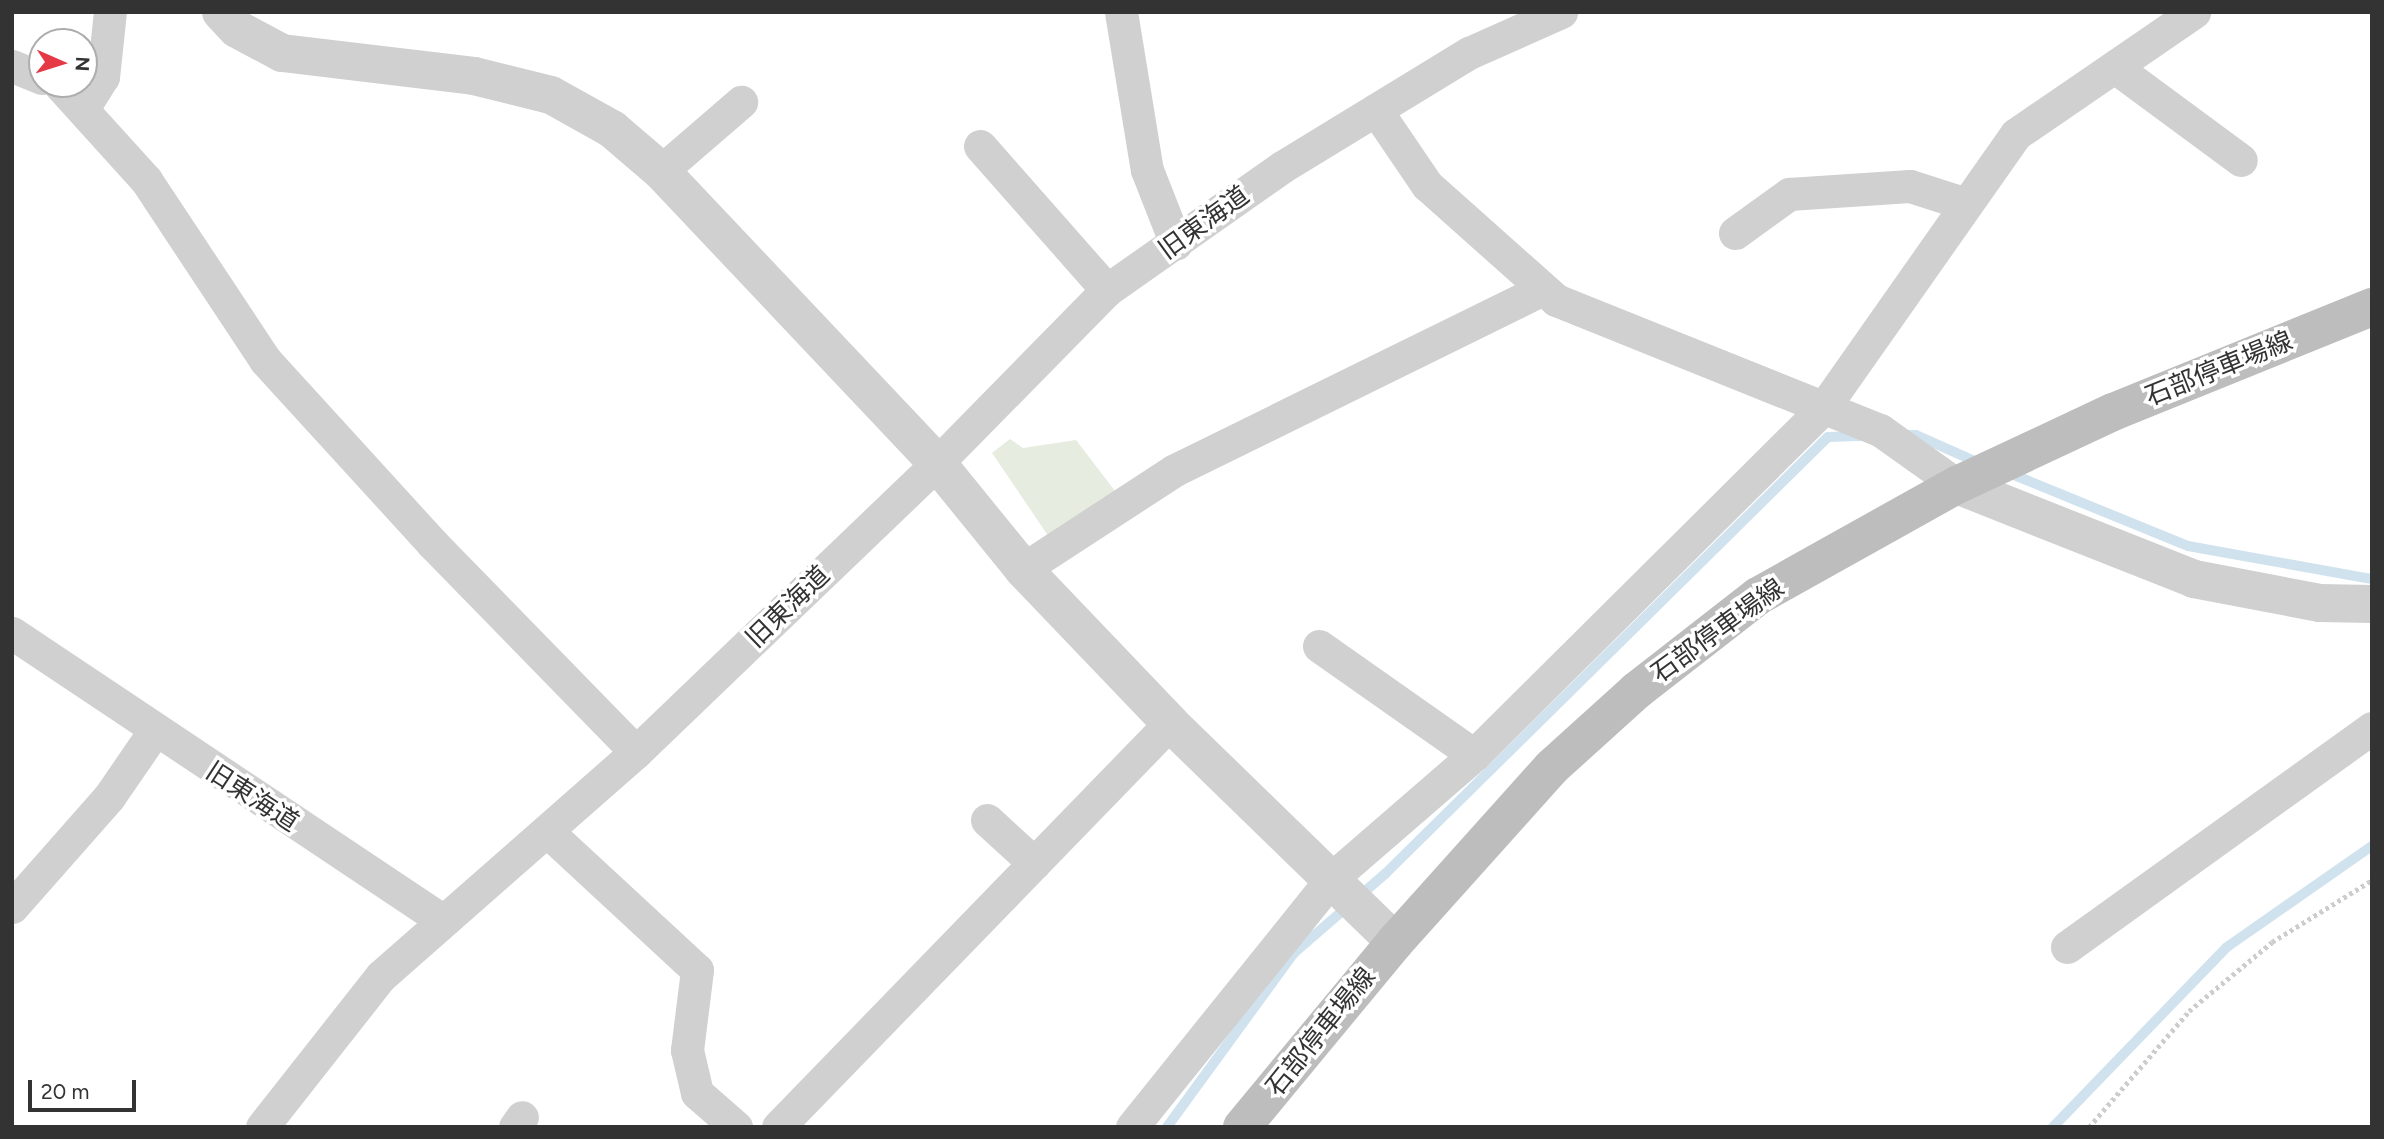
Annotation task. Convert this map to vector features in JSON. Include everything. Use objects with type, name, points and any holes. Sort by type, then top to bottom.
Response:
[{"type":"main road","name":"石部停車場線","points":[[1242,1127],[1395,942],[1552,767],[1636,691],[1758,596],[1957,485],[2113,412],[2372,307]]},
{"type":"street","points":[[84,107],[103,77],[110,12]]},
{"type":"street","points":[[221,12],[237,29],[282,52],[474,76],[551,95],[612,129],[661,171],[937,463],[1023,569],[1170,723],[1395,942]]},
{"type":"street","points":[[1121,12],[1147,170],[1176,244]]},
{"type":"street","name":"旧東海道","points":[[12,633],[153,733],[442,920],[548,832],[636,752],[937,463],[1107,289],[1176,244],[1282,167],[1469,53],[1562,12]]},
{"type":"street","points":[[1132,1127],[1332,878],[1474,755],[1822,410],[2016,134],[2194,12]]},
{"type":"street","points":[[2116,68],[2241,160]]},
{"type":"street","points":[[74,98],[146,180],[265,360],[432,543],[636,752]]},
{"type":"street","points":[[661,171],[741,102]]},
{"type":"street","points":[[1376,110],[1427,185],[1556,300],[1822,410],[1881,430],[1957,485],[2194,579],[2320,603],[2372,604]]},
{"type":"street","points":[[980,146],[1107,289]]},
{"type":"street","points":[[1735,233],[1789,194],[1910,186],[1966,204]]},
{"type":"street","points":[[1023,569],[1175,470],[1544,289]]},
{"type":"street","points":[[1319,646],[1474,755]]},
{"type":"street","points":[[778,1127],[1170,723]]},
{"type":"street","points":[[2067,947],[2372,728]]},
{"type":"street","points":[[12,907],[109,797],[153,733]]},
{"type":"street","points":[[987,820],[1034,863]]},
{"type":"street","points":[[548,832],[697,970],[687,1050],[697,1093],[736,1127]]},
{"type":"street","points":[[261,1127],[381,976],[442,920]]},
{"type":"path","points":[[2089,1127],[2189,1010],[2272,942],[2372,880]]},
{"type":"shaded area","points":[[1010,439],[1023,448],[1076,440],[1118,495],[1049,537],[992,453]]},
{"type":"waterway","points":[[1902,435],[1916,435],[1981,464]]},
{"type":"waterway","points":[[1167,1127],[1294,953],[1385,874],[1828,437],[1865,436]]},
{"type":"waterway","points":[[2009,473],[2188,546],[2372,579]]},
{"type":"waterway","points":[[2053,1127],[2227,947],[2372,846]]}]
